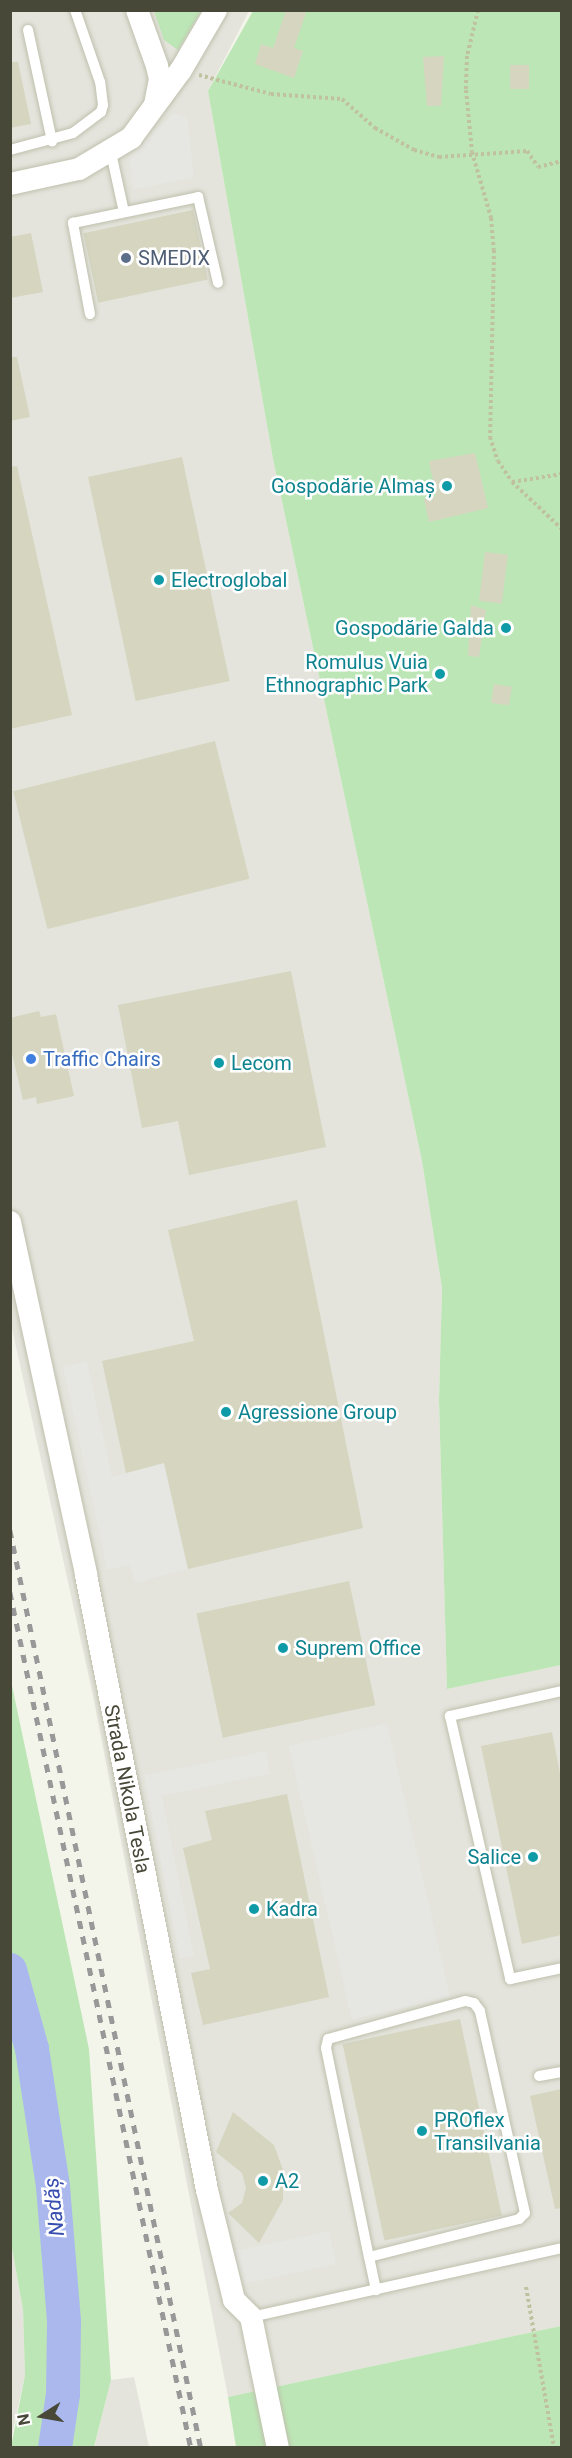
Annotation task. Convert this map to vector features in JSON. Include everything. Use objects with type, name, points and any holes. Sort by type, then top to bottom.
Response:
[{"type":"street","points":[[137,10],[160,79],[153,112]]},
{"type":"street","points":[[10,184],[79,169],[111,153],[131,138],[153,112],[181,70],[216,10]]},
{"type":"street","name":"Strada Nikola Tesla","points":[[10,1222],[86,1575],[207,2190],[234,2300],[251,2317],[278,2448]]},
{"type":"lane","points":[[10,150],[52,141],[87,124],[104,105],[100,82],[75,10]]},
{"type":"lane","points":[[28,30],[52,141]]},
{"type":"lane","points":[[111,153],[124,212]]},
{"type":"lane","points":[[90,315],[73,223],[198,197],[218,283]]},
{"type":"lane","points":[[561,1691],[450,1716],[510,1979],[561,1968]]},
{"type":"lane","points":[[369,2257],[519,2219],[525,2213],[525,2200],[483,2022],[474,2003],[465,2001],[328,2039],[326,2049],[369,2257],[376,2289]]},
{"type":"lane","points":[[539,2076],[561,2072]]},
{"type":"lane","points":[[251,2317],[561,2248]]},
{"type":"path","points":[[477,10],[467,56],[472,152],[491,218],[494,250],[490,437],[498,460],[512,482],[561,528]]},
{"type":"path","points":[[181,70],[271,94],[342,99],[375,128],[414,150],[439,157],[472,152],[527,151],[538,167],[561,161]]},
{"type":"path","points":[[512,482],[561,474]]},
{"type":"path","points":[[526,2287],[554,2448]]},
{"type":"shaded area","points":[[10,11],[249,11],[208,91],[273,459],[422,1161],[442,1288],[439,1400],[447,1689],[561,1665],[561,2326],[228,2397],[93,1695],[11,1324]]},
{"type":"shaded area","points":[[174,113],[187,117],[194,177],[133,190],[129,156]]},
{"type":"shaded area","points":[[87,1361],[112,1477],[164,1463],[188,1569],[135,1583],[130,1565],[107,1570],[63,1367]]},
{"type":"shaded area","points":[[387,1723],[450,1997],[352,2020],[289,1746]]},
{"type":"shaded area","points":[[266,1751],[270,1774],[162,1796],[194,1956],[180,1959],[144,1775]]},
{"type":"shaded area","points":[[329,2231],[336,2264],[237,2285],[230,2252]]},
{"type":"shaded area","points":[[10,2237],[23,2310],[25,2375],[11,2440]]},
{"type":"shaded area","points":[[134,2377],[149,2447],[94,2448],[111,2380]]},
{"type":"green space","points":[[154,10],[201,11],[178,50],[164,40]]},
{"type":"green space","name":"Romulus Vuia Ethnographic Park","points":[[253,11],[561,11],[561,1665],[447,1689],[439,1400],[442,1288],[422,1161],[273,459],[208,91]]},
{"type":"green space","points":[[11,1681],[89,2049],[111,2380],[94,2447],[11,2447],[25,2375],[23,2310],[10,2237]]},
{"type":"green space","points":[[561,2326],[561,2447],[236,2447],[228,2397]]},
{"type":"building","points":[[286,10],[307,10],[294,48],[303,51],[294,78],[255,64],[261,44],[273,48]]},
{"type":"building","points":[[444,56],[441,106],[427,106],[423,57]]},
{"type":"building","points":[[10,62],[18,62],[31,124],[10,128]]},
{"type":"building","points":[[510,65],[529,65],[529,89],[510,89]]},
{"type":"building","points":[[193,210],[208,279],[98,303],[83,233]]},
{"type":"building","points":[[31,233],[43,292],[10,298],[10,237]]},
{"type":"building","points":[[10,357],[17,357],[30,417],[10,421]]},
{"type":"building","points":[[475,453],[488,508],[429,522],[424,499],[436,496],[429,461]]},
{"type":"building","name":"Electroglobal","points":[[182,457],[230,681],[136,701],[88,477]]},
{"type":"building","points":[[17,466],[72,715],[10,729],[10,467]]},
{"type":"building","points":[[485,552],[508,555],[502,603],[479,601]]},
{"type":"building","points":[[471,605],[486,610],[479,657],[468,656]]},
{"type":"building","points":[[494,684],[512,687],[509,706],[491,703]]},
{"type":"building","points":[[215,741],[249,879],[48,929],[13,791]]},
{"type":"building","name":"Lecom","points":[[291,971],[326,1147],[189,1175],[178,1121],[142,1128],[118,1005]]},
{"type":"building","points":[[39,1011],[41,1017],[56,1014],[74,1096],[37,1104],[36,1097],[23,1100],[10,1045],[10,1018]]},
{"type":"building","name":"Agressione Group","points":[[297,1200],[363,1528],[188,1569],[164,1463],[126,1473],[102,1361],[194,1341],[168,1230]]},
{"type":"building","name":"Suprem Office","points":[[349,1581],[375,1705],[223,1738],[196,1613]]},
{"type":"building","name":"Salice","points":[[552,1732],[561,1779],[561,1935],[522,1944],[481,1746]]},
{"type":"building","name":"Kadra","points":[[287,1794],[329,1997],[203,2025],[191,1973],[210,1969],[183,1848],[212,1840],[205,1811]]},
{"type":"building","name":"PROflex Transilvania","points":[[460,2019],[502,2216],[384,2241],[343,2044]]},
{"type":"building","points":[[561,2089],[561,2208],[555,2209],[530,2096]]},
{"type":"building","name":"A2","points":[[233,2112],[274,2145],[283,2170],[283,2200],[259,2243],[228,2213],[242,2203],[246,2188],[242,2173],[216,2152]]},
{"type":"waterway","name":"Nadăș","points":[[10,1970],[32,2049],[53,2187],[64,2322],[63,2394],[55,2448]]},
{"type":"railway","points":[[10,1530],[201,2448]]},
{"type":"railway","points":[[10,1592],[191,2448]]},
{"type":"place","name":"SMEDIX","points":[[126,258]]},
{"type":"place","name":"Gospodărie Almaș","points":[[447,486]]},
{"type":"place","name":"Electroglobal","points":[[159,580]]},
{"type":"place","name":"Gospodărie Galda","points":[[506,628]]},
{"type":"place","name":"Romulus Vuia Ethnographic Park","points":[[440,674]]},
{"type":"place","name":"Traffic Chairs","points":[[31,1059]]},
{"type":"place","name":"Lecom","points":[[219,1063]]},
{"type":"place","name":"Agressione Group","points":[[226,1412]]},
{"type":"place","name":"Suprem Office","points":[[283,1648]]},
{"type":"place","name":"Salice","points":[[533,1857]]},
{"type":"place","name":"Kadra","points":[[254,1909]]},
{"type":"place","name":"PROflex Transilvania","points":[[422,2131]]},
{"type":"place","name":"A2","points":[[263,2181]]}]
